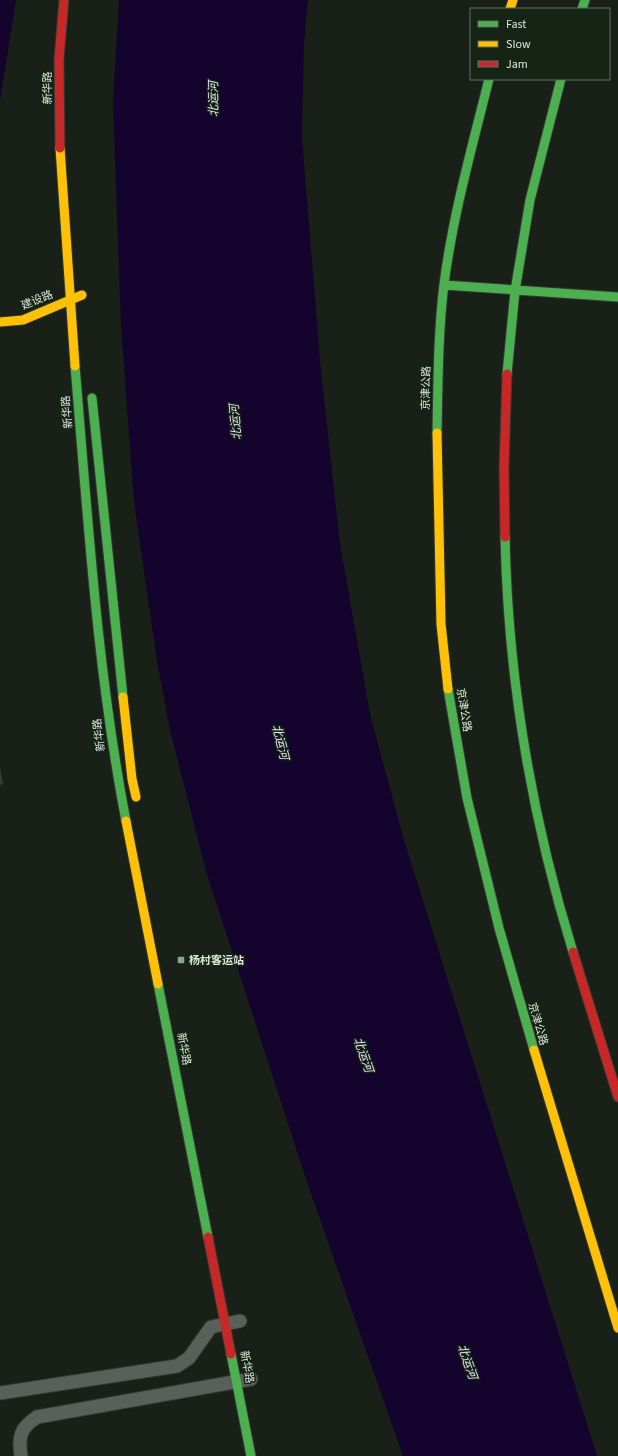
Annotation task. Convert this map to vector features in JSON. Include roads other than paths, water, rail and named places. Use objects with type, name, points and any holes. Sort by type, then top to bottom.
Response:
[{"type":"main road","name":"新华路","points":[[64,0],[59,59],[59,126],[69,300],[92,570],[114,759],[238,1381],[251,1456]]},
{"type":"main road","name":"京津公路","points":[[489,80],[458,202],[444,285],[438,378],[437,463],[441,624],[450,705],[467,798],[499,928],[542,1080],[618,1328]]},
{"type":"main road","points":[[560,80],[530,200],[514,290],[506,384],[504,468],[506,572],[514,668],[532,784],[559,906],[618,1097]]},
{"type":"main road","points":[[444,285],[618,297]]},
{"type":"main road","name":"建设路","points":[[0,322],[23,320],[82,294]]},
{"type":"main road","points":[[92,388],[132,779],[138,810]]},
{"type":"lane","points":[[0,1392],[177,1366],[189,1358],[211,1327],[240,1321]]},
{"type":"lane","points":[[21,1456],[19,1441],[22,1431],[28,1423],[37,1417],[251,1379]]},
{"type":"water","points":[[0,0],[16,0],[0,101]]},
{"type":"water","name":"北运河","points":[[119,0],[308,0],[304,43],[302,137],[320,361],[340,544],[370,714],[403,837],[597,1456],[403,1456],[307,1182],[206,871],[170,730],[157,661],[134,502],[121,325],[113,103]]},
{"type":"place","name":"杨村客运站","points":[[181,960]]}]
